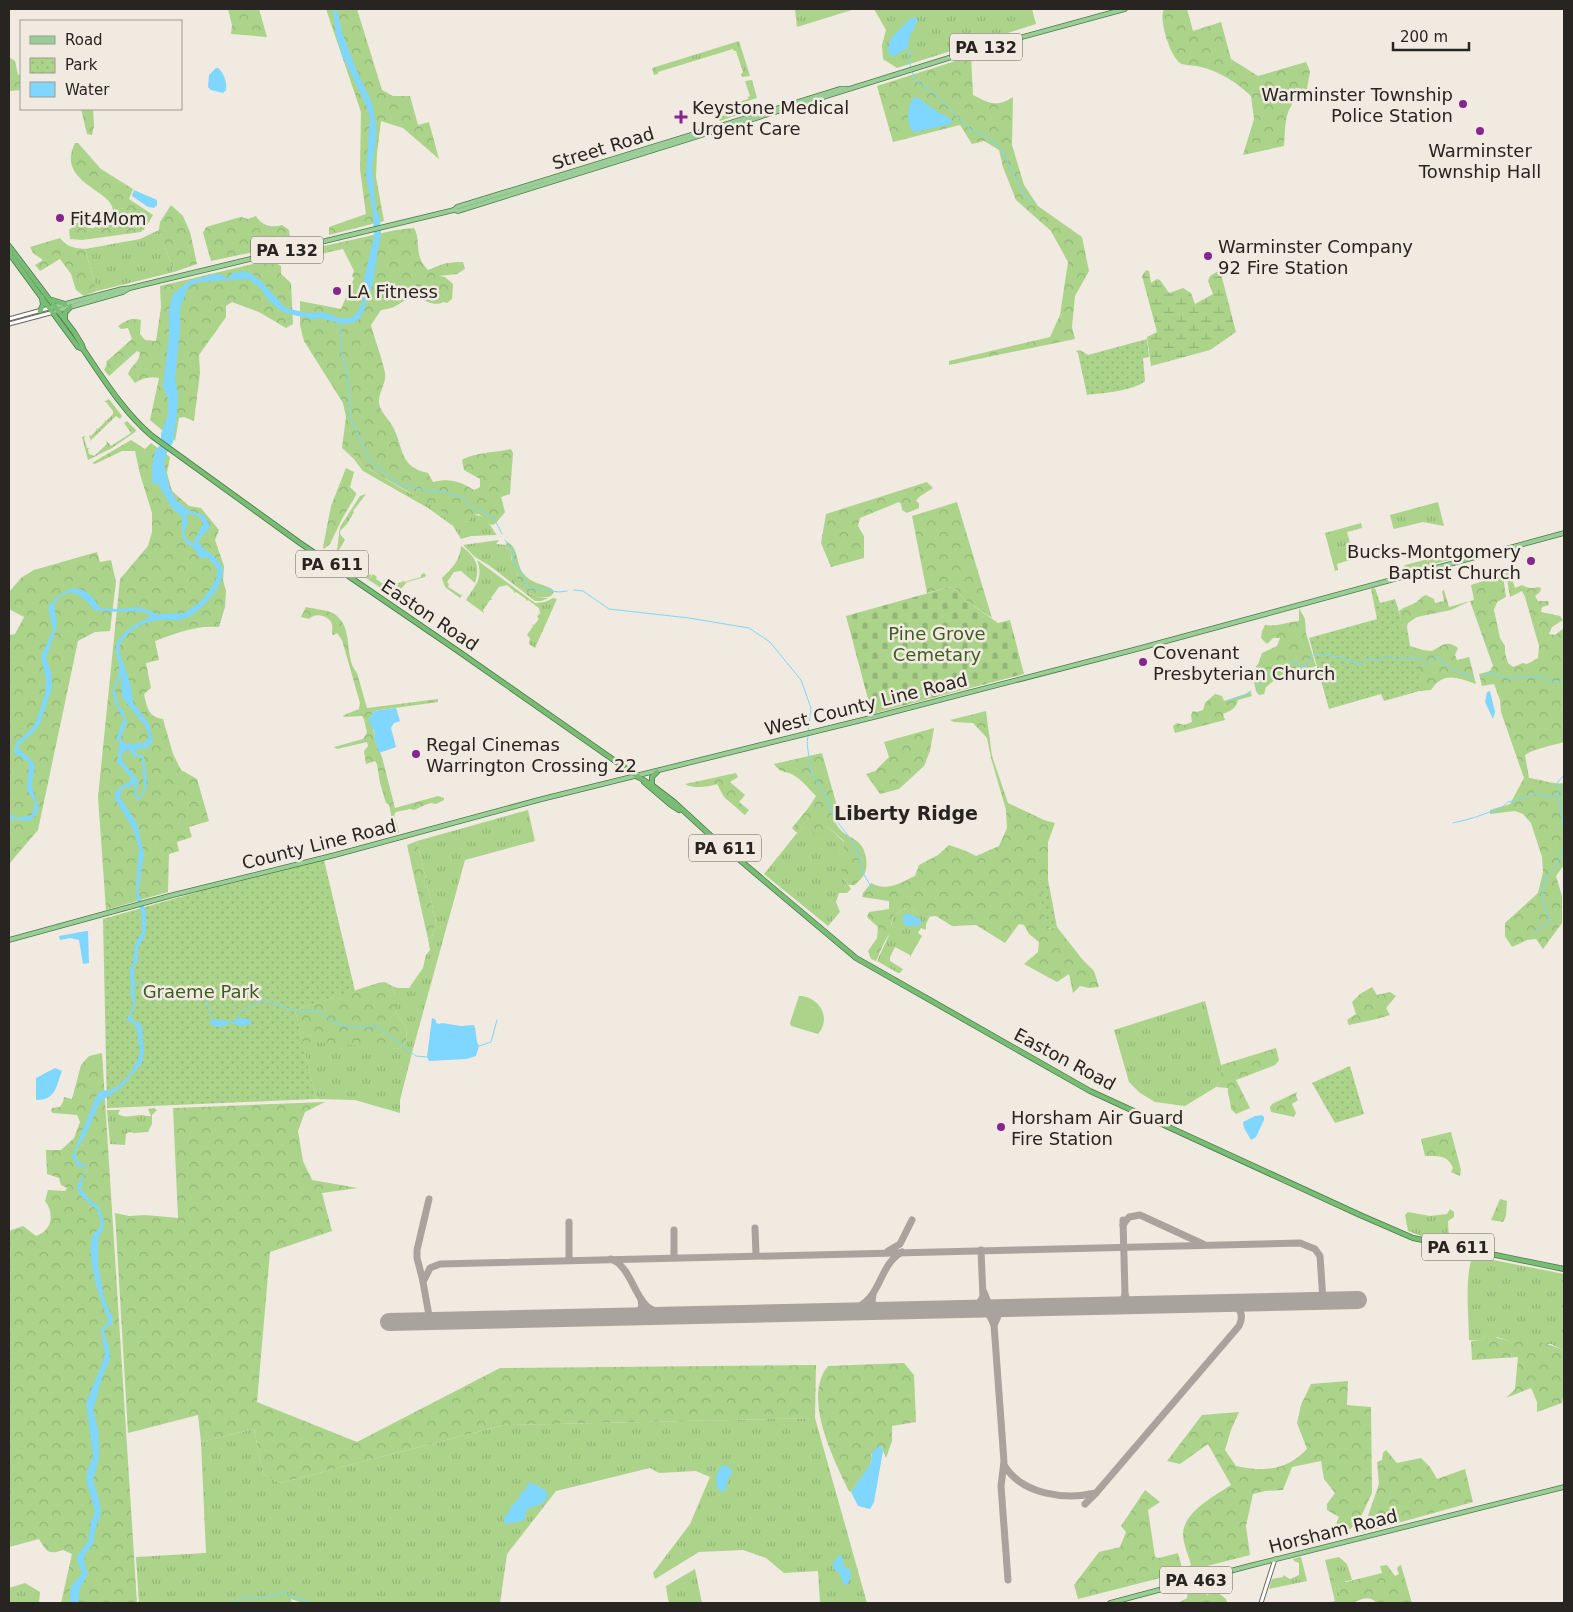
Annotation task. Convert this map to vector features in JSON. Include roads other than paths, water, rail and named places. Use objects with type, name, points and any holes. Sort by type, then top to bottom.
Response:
[{"type":"highway","name":"Easton Road","points":[[9,246],[50,299],[54,309],[78,346],[83,349]]},
{"type":"highway","name":"Easton Road","points":[[9,253],[41,296],[66,320],[83,349],[122,405],[141,427],[158,442],[653,786],[856,958],[1090,1091],[1376,1222],[1413,1238],[1564,1268]]},
{"type":"highway","points":[[40,311],[43,305],[41,296]]},
{"type":"highway","points":[[50,299],[65,304]]},
{"type":"highway","points":[[66,320],[64,314],[70,308]]},
{"type":"highway","points":[[653,786],[651,778],[657,772]]},
{"type":"highway","name":"Easton Road","points":[[637,776],[671,805],[684,813]]},
{"type":"main road","name":"Street Road","points":[[9,324],[65,304],[122,289],[454,210],[458,211],[1007,40],[1125,9]]},
{"type":"main road","name":"Street Road","points":[[9,319],[40,311],[70,308],[123,292],[130,288]]},
{"type":"main road","name":"West County Line Road","points":[[637,776],[1137,650],[1564,533]]},
{"type":"main road","name":"County Line Road","points":[[9,940],[542,799],[637,776]]},
{"type":"main road","name":"Horsham Road","points":[[1110,1603],[1275,1559],[1564,1487]]},
{"type":"main road","points":[[1261,1603],[1275,1559]]},
{"type":"water","points":[[333,9],[337,9],[342,32],[356,69],[372,103],[376,124],[372,168],[376,209],[380,218],[381,234],[371,291],[359,319],[353,323],[344,324],[283,312],[270,302],[260,288],[248,279],[199,282],[188,287],[180,308],[180,330],[175,378],[178,395],[177,415],[173,443],[168,449],[164,463],[169,486],[176,500],[188,510],[204,515],[210,526],[198,542],[217,559],[222,567],[223,574],[217,589],[211,597],[190,616],[184,619],[165,619],[145,623],[128,634],[120,645],[119,651],[131,686],[133,702],[149,724],[153,740],[148,748],[134,751],[135,754],[144,757],[145,792],[142,797],[137,800],[134,794],[135,785],[122,789],[120,797],[137,824],[144,854],[138,892],[146,911],[146,929],[145,936],[138,948],[138,961],[134,967],[135,1005],[131,1017],[134,1021],[140,1023],[142,1027],[144,1051],[142,1063],[122,1087],[100,1102],[85,1136],[75,1152],[78,1162],[86,1165],[81,1189],[99,1207],[104,1221],[103,1230],[98,1238],[98,1264],[104,1298],[113,1319],[111,1325],[106,1327],[104,1332],[109,1347],[110,1360],[103,1375],[93,1410],[98,1429],[99,1458],[93,1480],[101,1513],[93,1544],[85,1554],[84,1563],[88,1574],[80,1588],[78,1603],[70,1603],[71,1587],[82,1572],[77,1556],[88,1541],[91,1521],[95,1512],[86,1480],[93,1456],[86,1403],[105,1356],[101,1329],[108,1322],[94,1278],[91,1256],[92,1235],[99,1229],[101,1221],[97,1210],[79,1194],[77,1185],[82,1178],[85,1167],[78,1167],[72,1156],[96,1097],[100,1091],[110,1090],[118,1086],[129,1075],[140,1052],[136,1026],[127,1020],[133,1004],[130,969],[133,963],[135,944],[142,932],[141,912],[136,896],[139,848],[133,829],[115,799],[116,791],[132,779],[118,764],[120,743],[116,739],[124,718],[115,704],[113,691],[119,671],[116,651],[117,643],[129,629],[150,617],[149,614],[141,611],[94,610],[84,599],[74,593],[64,595],[59,599],[54,606],[57,622],[56,630],[46,658],[51,672],[52,688],[36,730],[18,747],[34,764],[32,788],[38,808],[34,817],[28,821],[9,819],[9,813],[16,818],[32,815],[35,802],[27,790],[29,764],[25,759],[15,754],[14,749],[17,742],[33,727],[45,694],[46,680],[41,656],[53,630],[48,607],[58,597],[69,590],[81,589],[87,592],[101,608],[140,607],[157,614],[184,613],[200,602],[217,577],[217,568],[209,559],[205,557],[201,559],[192,546],[186,544],[182,535],[182,517],[172,508],[157,482],[155,485],[152,483],[155,451],[161,444],[161,434],[168,413],[168,399],[163,386],[169,335],[169,310],[173,294],[192,280],[215,274],[223,275],[225,278],[230,277],[232,273],[244,271],[261,281],[286,308],[307,313],[324,312],[339,318],[350,318],[356,314],[363,302],[364,279],[374,236],[373,214],[366,175],[370,117],[342,55],[336,35]],"holes":[[[190,514],[198,517],[203,524],[194,540],[195,543],[192,543],[184,534],[188,522],[186,515]],[[121,674],[122,697],[145,726],[149,736],[145,743],[126,744],[120,739],[127,723],[124,712],[118,705],[115,689]],[[129,749],[132,755],[142,759],[144,788],[141,796],[136,796],[138,780],[123,762],[121,754]]]},
{"type":"water","points":[[914,17],[918,20],[909,38],[908,47],[894,57],[888,53],[894,34],[908,20]]},
{"type":"water","points":[[216,68],[222,72],[225,81],[226,90],[223,93],[211,90],[208,87],[209,75]]},
{"type":"water","points":[[917,97],[951,119],[951,124],[916,132],[912,131],[908,111],[913,98]]},
{"type":"water","points":[[134,190],[157,200],[157,205],[154,208],[148,207],[132,196]]},
{"type":"water","points":[[1490,691],[1495,712],[1493,719],[1485,702],[1487,692]]},
{"type":"water","points":[[396,708],[400,721],[394,723],[391,728],[396,747],[379,753],[374,731],[368,719],[373,711]]},
{"type":"water","points":[[907,913],[920,919],[922,923],[917,926],[905,926],[902,917]]},
{"type":"water","points":[[88,931],[89,963],[83,964],[79,940],[70,938],[60,940],[59,936]]},
{"type":"water","points":[[239,1018],[248,1019],[251,1021],[251,1024],[241,1026],[229,1023],[224,1027],[210,1024],[210,1021],[215,1019],[233,1022]]},
{"type":"water","points":[[432,1018],[439,1024],[474,1025],[479,1046],[476,1056],[466,1059],[429,1061],[427,1057]]},
{"type":"water","points":[[55,1068],[62,1071],[54,1092],[48,1098],[36,1100],[36,1078]]},
{"type":"water","points":[[1262,1115],[1264,1120],[1256,1137],[1251,1140],[1244,1128],[1243,1122]]},
{"type":"water","points":[[881,1446],[883,1451],[874,1502],[870,1509],[858,1506],[851,1492],[871,1463],[872,1452]]},
{"type":"water","points":[[722,1465],[727,1466],[733,1471],[727,1481],[726,1490],[722,1492],[717,1488],[716,1478]]},
{"type":"water","points":[[530,1482],[547,1491],[547,1499],[528,1509],[525,1514],[526,1517],[522,1521],[506,1524],[504,1516],[508,1514],[511,1506],[519,1499],[520,1494]]},
{"type":"water","points":[[839,1555],[842,1556],[844,1567],[850,1569],[851,1578],[847,1585],[843,1584],[840,1574],[833,1568],[833,1563]]},
{"type":"waterway","points":[[909,49],[909,62],[915,80],[936,95],[971,130],[987,136],[1002,150],[1022,192],[1033,205]]},
{"type":"waterway","points":[[340,322],[341,349],[347,375],[351,419],[370,461],[399,484],[433,492],[443,491],[461,497],[476,510],[481,509],[485,514],[494,518],[502,534]]},
{"type":"waterway","points":[[505,540],[514,553],[513,562],[529,588],[559,592],[567,591]]},
{"type":"waterway","points":[[574,590],[583,591],[609,609],[689,618],[749,628],[770,642],[801,680],[811,708],[808,732]]},
{"type":"waterway","points":[[1257,689],[1268,674],[1272,674],[1294,661],[1302,666],[1306,666],[1312,655],[1322,654],[1342,657],[1359,665],[1367,659],[1391,657],[1397,660],[1401,658],[1405,660],[1408,657],[1422,659],[1427,664],[1437,656],[1441,659],[1442,665],[1448,664],[1455,671],[1473,677]]},
{"type":"waterway","points":[[1482,676],[1492,673],[1510,679],[1515,676],[1526,678],[1540,676],[1551,682],[1564,681]]},
{"type":"waterway","points":[[1226,703],[1251,691]]},
{"type":"waterway","points":[[808,736],[807,743],[811,772],[825,793],[833,816],[856,846],[863,873],[872,888]]},
{"type":"waterway","points":[[1564,775],[1557,783],[1564,833]]},
{"type":"waterway","points":[[1453,823],[1501,808],[1508,802],[1535,793],[1546,797],[1559,795]]},
{"type":"waterway","points":[[1533,933],[1549,922],[1542,891],[1545,877],[1558,863],[1564,845]]},
{"type":"waterway","points":[[134,986],[139,983],[142,985],[178,989],[205,998],[213,1021]]},
{"type":"waterway","points":[[236,1020],[240,1012],[260,1001],[271,1002],[297,1012],[318,1011],[335,1023],[354,1028],[377,1026],[416,1056],[427,1057]]},
{"type":"waterway","points":[[479,1046],[491,1042],[497,1020]]},
{"type":"waterway","points":[[233,1603],[247,1596],[258,1598],[284,1593],[311,1603]]},
{"type":"place","name":"Warminster Township Police Station","points":[[1463,104]]},
{"type":"place","name":"Keystone Medical Urgent Care","points":[[681,117]]},
{"type":"place","name":"Warminster Township Hall","points":[[1480,131]]},
{"type":"place","name":"Fit4Mom","points":[[60,218]]},
{"type":"place","name":"Warminster Company 92 Fire Station","points":[[1208,256]]},
{"type":"place","name":"LA Fitness","points":[[337,291]]},
{"type":"place","name":"Bucks-Montgomery Baptist Church","points":[[1531,561]]},
{"type":"place","name":"Covenant Presbyterian Church","points":[[1143,662]]},
{"type":"place","name":"Regal Cinemas Warrington Crossing 22","points":[[416,754]]},
{"type":"place","name":"Horsham Air Guard Fire Station","points":[[1001,1127]]},
{"type":"district","name":"Liberty Ridge","points":[[906,813]]},
{"type":"park label","name":"Pine Grove Cemetary","points":[[937,643]]},
{"type":"park label","name":"Graeme Park","points":[[201,991]]}]
